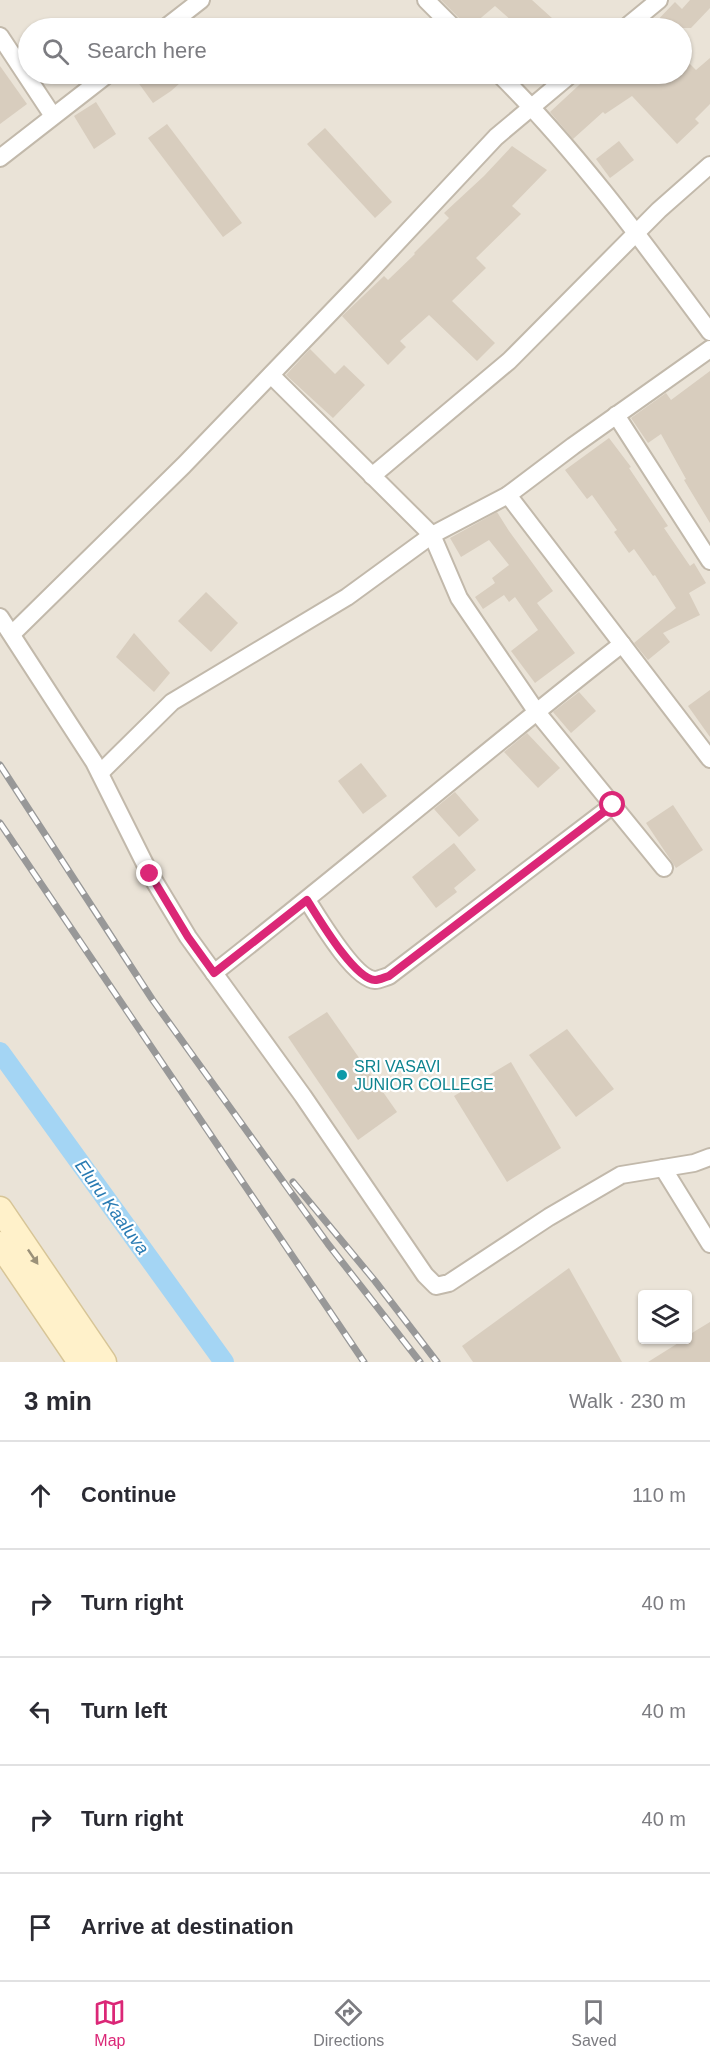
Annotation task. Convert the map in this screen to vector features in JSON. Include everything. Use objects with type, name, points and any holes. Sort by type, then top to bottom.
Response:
[{"type":"main road","points":[[0,1209],[104,1362]]},
{"type":"main road","points":[[0,1244],[80,1362]]},
{"type":"street","points":[[178,18],[201,0]]},
{"type":"street","points":[[426,0],[444,18]]},
{"type":"street","points":[[637,18],[659,0]]},
{"type":"street","points":[[0,36],[18,64]]},
{"type":"street","points":[[31,84],[53,117]]},
{"type":"street","points":[[0,158],[95,84]]},
{"type":"street","points":[[509,84],[532,106],[637,233],[710,332]]},
{"type":"street","points":[[12,634],[184,465],[496,137],[559,84]]},
{"type":"street","points":[[372,476],[509,361],[637,233],[708,171]]},
{"type":"street","points":[[100,773],[172,702],[347,597],[432,535],[508,495],[710,349]]},
{"type":"street","points":[[271,375],[432,535],[459,598],[536,711],[664,868]]},
{"type":"street","points":[[616,415],[710,561]]},
{"type":"street","points":[[508,495],[710,759]]},
{"type":"street","points":[[0,617],[94,762],[150,874],[188,937],[303,1096],[419,1266],[436,1286],[448,1283],[549,1217],[621,1175],[694,1163],[710,1158]]},
{"type":"street","points":[[214,973],[307,900],[536,711],[622,644]]},
{"type":"street","points":[[307,900],[336,944],[362,974],[374,980],[389,976],[613,805]]},
{"type":"street","points":[[663,1168],[710,1244]]},
{"type":"shaded area","points":[[0,0],[710,0],[710,1362],[0,1362]]},
{"type":"building","points":[[441,0],[532,0],[552,18],[509,18],[495,6],[481,18],[459,18]]},
{"type":"building","points":[[690,0],[710,0],[710,8],[692,27],[692,18],[660,18],[675,2],[682,9]]},
{"type":"building","points":[[710,58],[710,104],[695,119],[699,123],[677,144],[632,96],[605,114],[603,112],[573,139],[550,112],[580,84],[692,84],[692,66],[696,70]]},
{"type":"building","points":[[0,66],[27,104],[0,124]]},
{"type":"building","points":[[139,84],[179,84],[171,91],[153,103]]},
{"type":"building","points":[[96,102],[116,134],[94,149],[74,116]]},
{"type":"building","points":[[167,124],[242,223],[223,237],[148,138]]},
{"type":"building","points":[[325,128],[392,202],[375,218],[307,144]]},
{"type":"building","points":[[619,141],[634,160],[610,178],[596,159]]},
{"type":"building","points":[[512,146],[547,170],[512,206],[521,214],[476,258],[486,268],[452,301],[495,343],[477,361],[429,315],[400,341],[406,347],[388,365],[342,316],[384,276],[388,280],[415,254],[449,218],[444,213]]},
{"type":"building","points":[[310,349],[335,374],[344,365],[365,385],[333,418],[286,375]]},
{"type":"building","points":[[710,371],[710,523],[684,480],[686,479],[661,434],[648,443],[631,418],[666,393],[671,400]]},
{"type":"building","points":[[609,438],[631,467],[629,468],[668,526],[664,528],[690,566],[694,563],[706,583],[689,593],[700,615],[663,633],[670,642],[648,660],[634,643],[676,608],[655,575],[653,576],[634,549],[629,553],[614,532],[617,530],[592,495],[587,499],[565,470]]},
{"type":"building","points":[[497,512],[553,591],[537,603],[575,653],[535,683],[511,651],[538,630],[515,597],[509,602],[504,595],[483,609],[475,597],[495,583],[492,578],[509,565],[489,540],[461,557],[450,538]]},
{"type":"building","points":[[206,592],[238,623],[211,652],[178,621]]},
{"type":"building","points":[[134,633],[170,673],[154,692],[116,657]]},
{"type":"building","points":[[710,690],[710,737],[688,706]]},
{"type":"building","points":[[579,692],[596,711],[571,733],[553,712]]},
{"type":"building","points":[[527,733],[560,768],[538,788],[504,752]]},
{"type":"building","points":[[361,763],[387,796],[363,814],[338,781]]},
{"type":"building","points":[[455,792],[479,820],[459,837],[434,809]]},
{"type":"building","points":[[673,805],[703,850],[676,868],[646,823]]},
{"type":"building","points":[[454,843],[476,870],[454,888],[457,892],[436,908],[412,877]]},
{"type":"building","name":"SRI VASAVI JUNIOR COLLEGE","points":[[327,1012],[397,1112],[358,1140],[288,1037]]},
{"type":"building","points":[[567,1029],[614,1089],[576,1117],[529,1055]]},
{"type":"building","points":[[511,1062],[561,1148],[507,1182],[454,1096]]},
{"type":"building","points":[[569,1268],[622,1362],[473,1362],[462,1346]]},
{"type":"building","points":[[710,1322],[710,1362],[648,1362],[677,1344],[692,1344],[692,1333]]},
{"type":"waterway","name":"Eluru Kaaluva","points":[[0,1052],[224,1362]]},
{"type":"railway","points":[[0,765],[152,999],[328,1244],[420,1362]]},
{"type":"railway","points":[[0,823],[364,1362]]},
{"type":"railway","points":[[293,1182],[375,1281],[437,1362]]},
{"type":"place","name":"SRI VASAVI JUNIOR COLLEGE","points":[[342,1075]]},
{"type":"route","points":[[150,874],[188,937],[214,973],[307,900],[336,944],[362,974],[374,980],[389,976],[613,805]]}]
